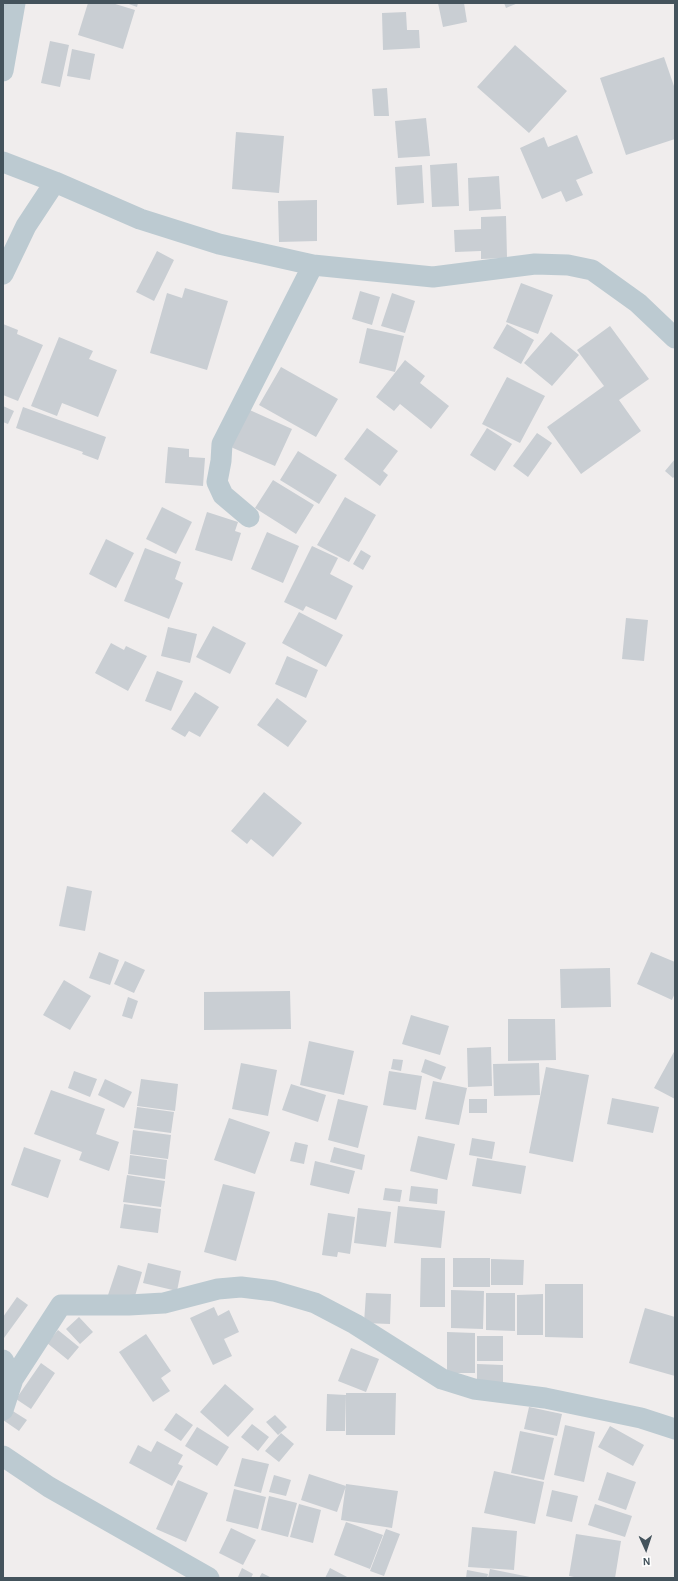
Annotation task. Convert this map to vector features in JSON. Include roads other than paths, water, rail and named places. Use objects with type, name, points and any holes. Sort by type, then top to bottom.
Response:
[{"type":"street","points":[[3,71],[15,3]]},
{"type":"street","points":[[3,162],[148,221],[219,244],[313,265],[432,277],[535,264],[568,265],[592,270],[638,303],[675,338]]},
{"type":"street","points":[[3,274],[26,226],[55,182]]},
{"type":"street","points":[[249,517],[223,495],[217,482],[221,461],[222,444],[313,265]]},
{"type":"street","points":[[3,1410],[13,1378],[61,1305],[129,1305],[164,1303],[218,1288],[241,1286],[274,1291],[315,1303],[355,1324],[442,1379],[474,1389],[510,1392],[545,1398],[641,1418],[675,1429]]},
{"type":"street","points":[[3,1360],[13,1378]]},
{"type":"street","points":[[3,1456],[49,1487],[208,1578]]}]
